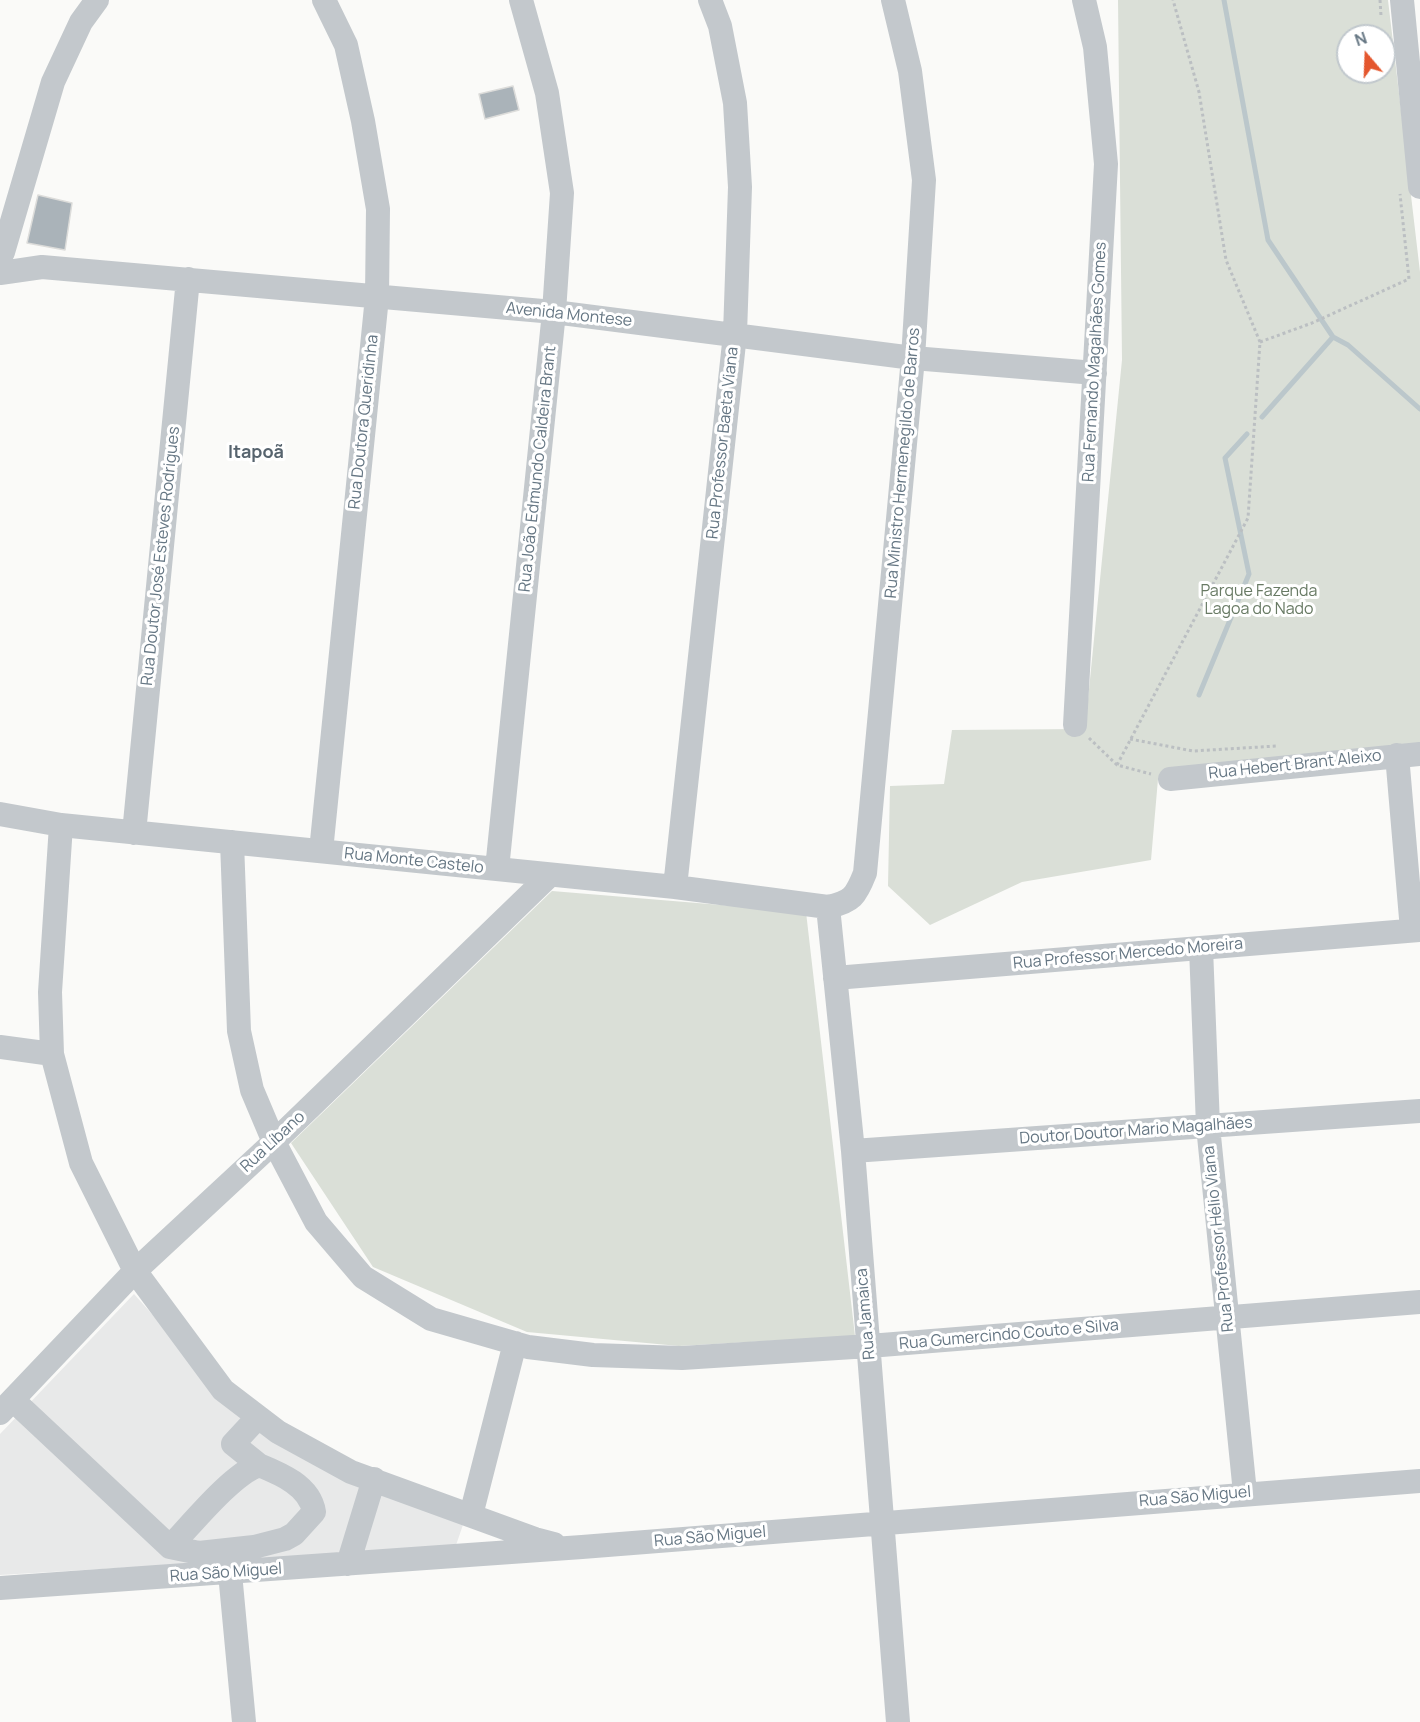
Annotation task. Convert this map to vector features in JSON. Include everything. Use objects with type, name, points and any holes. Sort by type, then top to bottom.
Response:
[{"type":"street","points":[[1,259],[53,82],[81,22],[96,0]]},
{"type":"street","name":"Rua Doutora Queridinha","points":[[321,851],[377,297],[378,209],[365,132],[346,45],[324,0]]},
{"type":"street","name":"Rua João Edmundo Caldeira Brant","points":[[497,869],[554,312],[562,193],[547,93],[521,0]]},
{"type":"street","name":"Rua Professor Baeta Viana","points":[[675,887],[735,334],[740,188],[735,103],[720,26],[711,0]]},
{"type":"street","name":"Rua Ministro Hermenegildo de Barros","points":[[828,907],[845,903],[858,891],[866,873],[913,358],[924,180],[910,71],[893,0]]},
{"type":"street","name":"Rua Fernando Magalhães Gomes","points":[[1075,725],[1106,164],[1095,47],[1084,0]]},
{"type":"street","points":[[1402,0],[1410,185]]},
{"type":"street","name":"Avenida Montese","points":[[1,259],[42,267],[554,312],[913,358],[1095,373]]},
{"type":"street","name":"Rua Doutor José Esteves Rodrigues","points":[[134,832],[188,279]]},
{"type":"street","points":[[1409,754],[1416,930]]},
{"type":"street","name":"Rua Hebert Brant Aleixo","points":[[1170,778],[1409,754]]},
{"type":"street","name":"Rua Monte Castelo","points":[[0,813],[61,825],[675,887],[828,907]]},
{"type":"street","points":[[61,825],[50,992],[52,1054],[81,1163],[135,1271],[223,1390],[278,1432],[351,1472],[535,1539],[571,1548]]},
{"type":"street","name":"Rua Gumercindo Couto e Silva","points":[[232,842],[239,1031],[252,1090],[274,1142],[316,1222],[363,1277],[431,1319],[528,1347],[593,1355],[682,1358],[869,1346],[1420,1302]]},
{"type":"street","name":"Rua Líbano","points":[[6,1407],[135,1271],[274,1142],[550,874]]},
{"type":"street","name":"Rua Jamaica","points":[[828,907],[853,1151],[898,1722]]},
{"type":"street","name":"Rua Professor Mercedo Moreira","points":[[835,978],[1416,930]]},
{"type":"street","name":"Rua Professor Hélio Viana","points":[[1201,948],[1208,1126],[1245,1493]]},
{"type":"street","points":[[0,1047],[52,1054]]},
{"type":"street","name":"Doutor Doutor Mario Magalhães","points":[[853,1151],[1420,1111]]},
{"type":"street","points":[[461,1556],[473,1546],[480,1530],[475,1517],[515,1343]]},
{"type":"street","points":[[6,1407],[170,1547],[199,1553],[254,1547],[285,1539],[294,1534],[314,1512],[305,1492],[282,1475],[259,1465],[233,1444],[258,1417]]},
{"type":"street","points":[[170,1547],[226,1489],[248,1469],[259,1465]]},
{"type":"street","points":[[348,1564],[374,1479]]},
{"type":"street","name":"Rua São Miguel","points":[[0,1588],[571,1548],[1420,1480]]},
{"type":"street","points":[[230,1573],[244,1722]]},
{"type":"path","points":[[1117,765],[1248,518],[1260,342],[1226,260],[1199,92],[1173,0]]},
{"type":"path","points":[[1260,342],[1312,323],[1409,279],[1410,185]]},
{"type":"path","points":[[1075,725],[1117,765],[1170,778]]},
{"type":"path","points":[[1130,739],[1193,751],[1277,746]]},
{"type":"shaded area","points":[[134,1294],[225,1396],[465,1519],[455,1548],[0,1575],[0,1434]]},
{"type":"green space","name":"Parque Fazenda Lagoa do Nado","points":[[1118,0],[1388,0],[1391,24],[1336,24],[1336,84],[1396,84],[1396,68],[1420,272],[1420,747],[1158,779],[1151,860],[1022,882],[930,925],[888,886],[890,786],[944,784],[952,730],[1085,729],[1122,360]]},
{"type":"green space","points":[[552,891],[806,912],[855,1336],[679,1346],[527,1332],[373,1267],[291,1143]]},
{"type":"building","points":[[513,86],[519,110],[485,119],[479,94]]},
{"type":"building","points":[[38,195],[72,203],[65,250],[27,243]]},
{"type":"waterway","points":[[1224,0],[1268,240],[1333,337],[1348,345],[1420,409]]},
{"type":"waterway","points":[[1262,417],[1333,337]]},
{"type":"waterway","points":[[1199,695],[1249,574],[1225,458],[1247,434]]},
{"type":"district","name":"Itapoã","points":[[256,453]]}]
